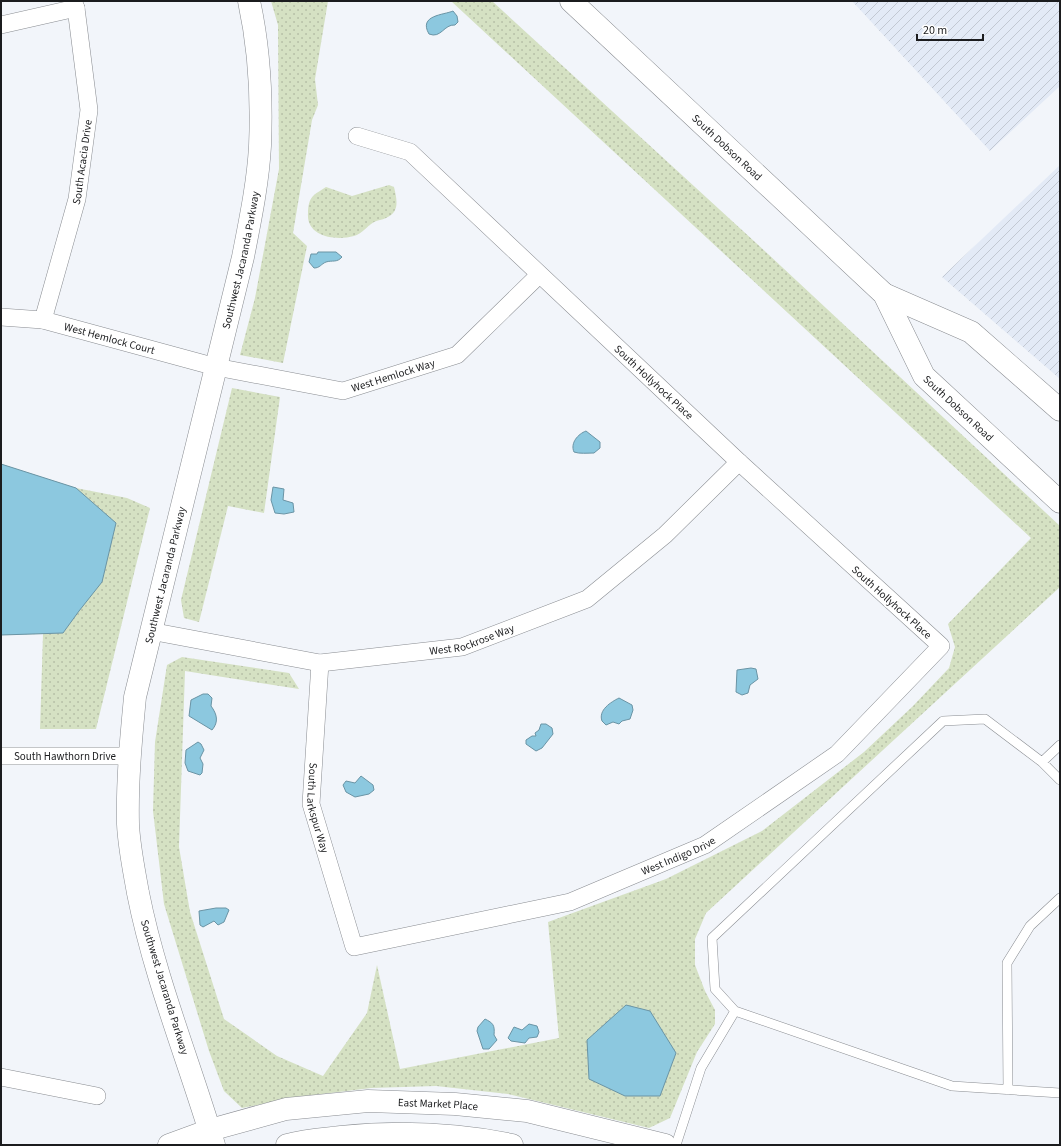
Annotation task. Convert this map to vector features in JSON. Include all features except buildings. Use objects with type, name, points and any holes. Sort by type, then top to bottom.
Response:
[{"type":"street","name":"Southwest Jacaranda Parkway","points":[[212,1138],[157,970],[144,920],[133,868],[128,825],[129,756],[135,697],[243,257],[253,204],[260,147],[258,64],[249,1]]},
{"type":"street","name":"South Dobson Road","points":[[571,1],[884,294],[971,332],[1060,410]]},
{"type":"street","points":[[1,25],[75,4]]},
{"type":"street","name":"South Acacia Drive","points":[[43,320],[77,199],[89,110],[75,4]]},
{"type":"street","name":"South Hollyhock Place","points":[[357,136],[410,152],[739,462],[941,646]]},
{"type":"street","name":"West Hemlock Way","points":[[216,367],[343,391],[457,355],[539,275]]},
{"type":"street","name":"South Dobson Road","points":[[884,294],[924,376],[1060,502]]},
{"type":"street","name":"West Hemlock Court","points":[[1,317],[43,320],[216,367]]},
{"type":"street","name":"West Rockrose Way","points":[[150,631],[320,663],[462,647],[587,598],[665,535],[739,462]]},
{"type":"street","name":"West Indigo Drive","points":[[354,947],[570,902],[705,845],[837,754],[941,646]]},
{"type":"street","name":"South Larkspur Way","points":[[320,663],[311,804],[354,947]]},
{"type":"street","name":"South Hawthorn Drive","points":[[1,756],[129,756]]},
{"type":"street","points":[[1,1077],[97,1096]]},
{"type":"street","name":"East Market Place","points":[[169,1145],[212,1138],[286,1109],[368,1101],[455,1104],[527,1111],[665,1145]]},
{"type":"street","points":[[287,1145],[302,1141],[362,1135],[418,1133],[485,1139],[512,1145]]},
{"type":"lane","points":[[1060,780],[1042,762],[985,719],[943,721],[712,938],[715,989],[735,1011],[952,1086],[1060,1093]]},
{"type":"lane","points":[[1042,762],[1060,745]]},
{"type":"lane","points":[[1008,1090],[1007,963],[1030,926],[1060,898]]},
{"type":"lane","points":[[676,1145],[702,1068],[735,1011]]},
{"type":"shaded area","points":[[852,1],[1060,1],[1060,86],[990,151]]},
{"type":"shaded area","points":[[1060,165],[1060,379],[942,277]]},
{"type":"green space","points":[[271,1],[328,1],[315,79],[318,105],[312,120],[293,233],[307,246],[283,363],[240,355],[255,298],[279,169],[278,25]]},
{"type":"green space","points":[[451,1],[492,1],[768,254],[1060,526],[1060,587],[706,913],[695,939],[695,965],[705,991],[715,1010],[715,1024],[697,1052],[670,1118],[649,1128],[508,1094],[436,1086],[371,1088],[298,1097],[242,1108],[224,1091],[209,1051],[164,904],[153,811],[155,742],[167,665],[182,657],[289,673],[299,689],[185,671],[179,847],[190,912],[224,1019],[277,1056],[323,1076],[367,1013],[377,965],[400,1069],[559,1038],[548,922],[666,879],[762,831],[864,752],[913,706],[949,668],[955,647],[948,624],[1031,538]]},
{"type":"green space","points":[[389,185],[394,187],[396,196],[394,212],[386,218],[374,222],[357,235],[339,238],[324,235],[317,232],[309,221],[308,211],[312,198],[326,187],[352,196]]},
{"type":"green space","points":[[232,388],[280,397],[264,513],[228,506],[199,622],[184,618],[181,600]]},
{"type":"green space","points":[[1,464],[76,488],[127,498],[150,508],[96,729],[40,729],[43,634],[1,635]]},
{"type":"water","points":[[453,11],[457,16],[458,22],[455,25],[451,25],[437,35],[429,34],[427,23],[429,19]]},
{"type":"water","points":[[318,252],[336,252],[342,257],[336,261],[326,262],[314,268],[309,262],[311,254],[317,254]]},
{"type":"water","points":[[586,431],[600,442],[600,448],[594,453],[574,452],[574,442],[580,434]]},
{"type":"water","points":[[1,464],[76,488],[116,523],[102,582],[63,633],[1,635]]},
{"type":"water","points":[[273,487],[284,489],[283,500],[293,503],[294,512],[284,514],[275,513],[271,500]]},
{"type":"water","points":[[751,668],[756,669],[758,679],[750,685],[748,693],[742,695],[736,692],[737,670]]},
{"type":"water","points":[[203,694],[208,694],[212,698],[211,706],[215,712],[216,724],[212,730],[189,716],[191,700]]},
{"type":"water","points":[[619,698],[632,705],[633,710],[630,719],[622,721],[619,724],[613,722],[606,725],[602,721],[602,713],[609,704]]},
{"type":"water","points":[[541,724],[546,724],[552,728],[553,734],[542,748],[536,751],[526,744],[526,740],[532,736],[536,736],[535,733],[539,730]]},
{"type":"water","points":[[198,742],[204,750],[200,758],[203,764],[202,773],[200,775],[188,771],[185,763],[186,750]]},
{"type":"water","points":[[361,776],[373,785],[374,790],[369,794],[355,797],[346,792],[343,785],[346,781],[355,783]]},
{"type":"water","points":[[226,908],[229,910],[224,922],[218,925],[214,921],[203,927],[200,925],[199,911]]},
{"type":"water","points":[[626,1005],[650,1011],[676,1053],[660,1096],[625,1096],[589,1079],[587,1040]]},
{"type":"water","points":[[485,1019],[493,1025],[494,1035],[497,1040],[489,1049],[483,1049],[477,1031],[478,1027]]},
{"type":"water","points":[[529,1024],[537,1026],[539,1032],[537,1037],[529,1038],[525,1043],[511,1041],[508,1038],[514,1027],[522,1030]]}]
